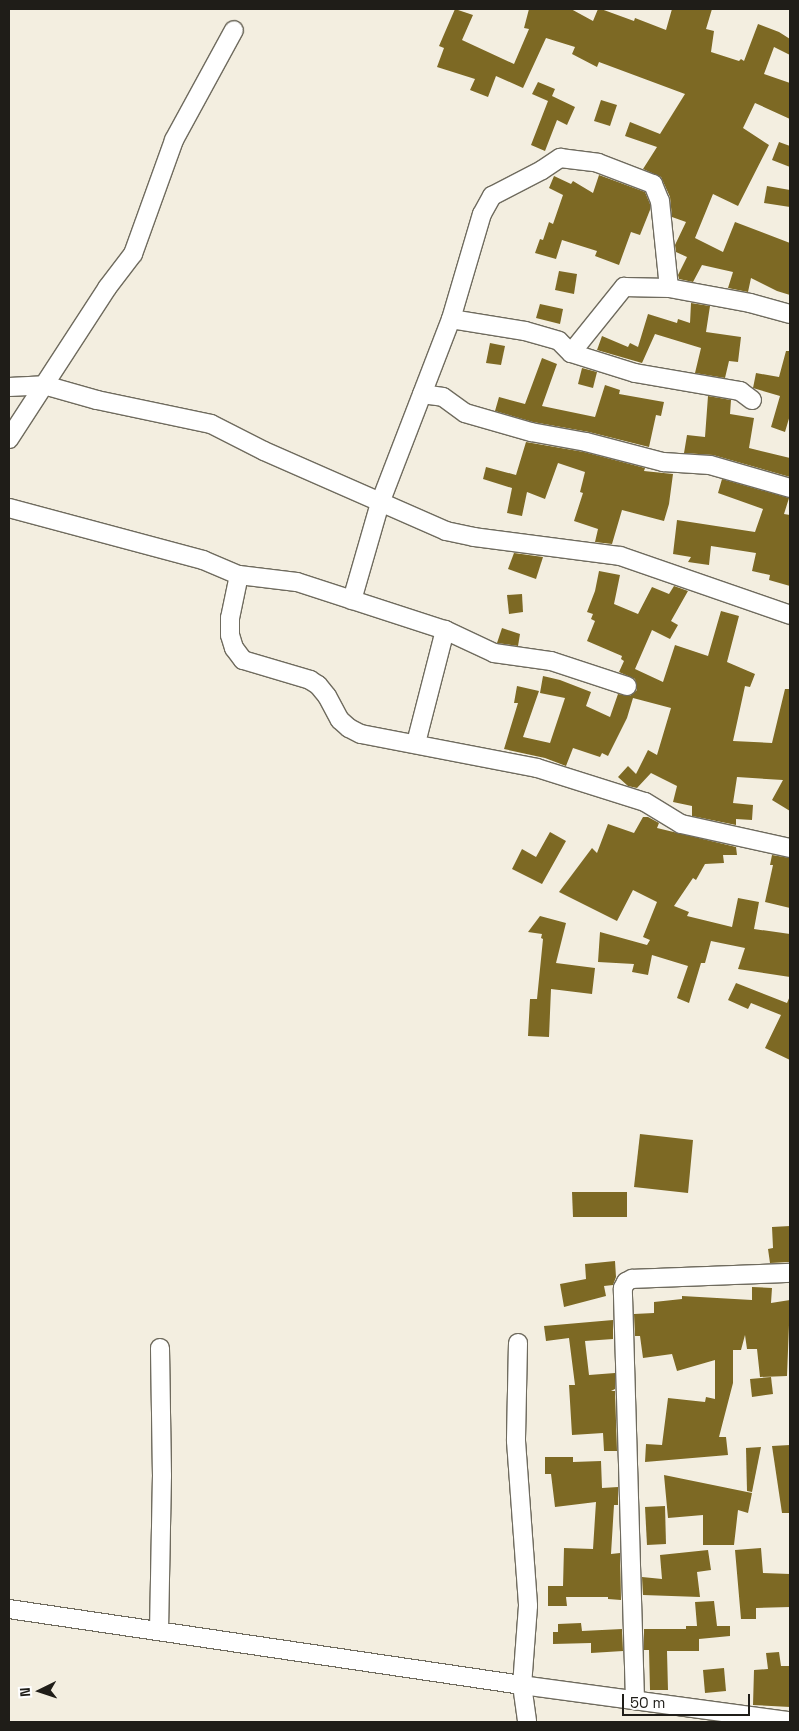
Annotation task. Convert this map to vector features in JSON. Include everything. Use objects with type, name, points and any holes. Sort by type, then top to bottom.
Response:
[{"type":"street","points":[[9,440],[133,254],[174,140],[234,30]]},
{"type":"street","points":[[352,600],[380,503],[451,319],[482,214],[492,196],[542,170],[560,158],[598,164],[654,184],[660,201],[670,288]]},
{"type":"street","points":[[571,353],[624,287],[670,288],[750,303],[790,314]]},
{"type":"street","points":[[451,319],[525,331],[559,341],[571,353],[635,373],[740,391],[752,400]]},
{"type":"street","points":[[9,387],[44,386],[97,400],[212,424],[264,451],[334,480],[380,503],[446,531],[474,537],[620,556],[790,615]]},
{"type":"street","points":[[422,394],[443,397],[465,413],[531,432],[586,442],[663,462],[710,465],[790,488]]},
{"type":"street","points":[[9,508],[204,560],[238,575],[296,582],[445,630],[494,653],[552,661],[627,686]]},
{"type":"street","points":[[238,575],[230,618],[230,636],[234,648],[243,660],[310,680],[327,696],[340,720],[349,728],[361,734],[416,743],[538,768],[645,802],[681,824],[790,848]]},
{"type":"street","points":[[416,743],[445,630]]},
{"type":"street","points":[[635,1700],[623,1288],[626,1282],[632,1279],[790,1273]]},
{"type":"street","points":[[518,1342],[516,1441],[528,1606],[522,1685],[527,1722]]},
{"type":"street","points":[[159,1631],[162,1476],[160,1348]]},
{"type":"street","points":[[9,1609],[522,1685],[790,1721]]},
{"type":"building","points":[[455,9],[473,15],[462,40],[514,64],[529,29],[524,28],[529,9],[571,9],[593,21],[598,9],[601,9],[634,21],[635,18],[666,30],[672,9],[712,9],[706,29],[714,31],[711,52],[739,61],[741,59],[744,61],[758,24],[779,32],[790,39],[790,55],[774,47],[764,74],[790,83],[790,119],[755,103],[743,128],[769,145],[738,206],[713,194],[695,238],[723,252],[735,222],[790,243],[790,295],[777,291],[751,278],[748,292],[728,288],[733,272],[702,265],[693,282],[679,279],[678,275],[687,257],[676,252],[675,245],[686,222],[672,217],[670,197],[661,177],[643,169],[657,147],[625,136],[630,122],[660,134],[685,94],[599,62],[597,67],[572,54],[575,47],[546,38],[523,88],[496,76],[488,97],[470,90],[475,79],[437,67],[444,48],[439,46]]},
{"type":"building","points":[[538,82],[555,89],[552,96],[575,107],[567,125],[557,120],[545,151],[531,145],[548,101],[532,94]]},
{"type":"building","points":[[601,100],[617,105],[610,126],[594,121]]},
{"type":"building","points":[[779,142],[790,146],[790,167],[772,160]]},
{"type":"building","points":[[599,175],[645,192],[650,204],[650,210],[640,235],[631,232],[619,265],[595,256],[597,251],[562,240],[556,259],[535,253],[540,239],[543,240],[549,222],[553,224],[563,195],[549,188],[554,176],[571,184],[573,181],[593,193]]},
{"type":"building","points":[[767,186],[790,190],[790,207],[764,203]]},
{"type":"building","points":[[559,271],[577,274],[574,294],[555,290]]},
{"type":"building","points":[[691,303],[710,306],[706,332],[741,337],[738,362],[729,361],[725,378],[695,373],[701,348],[655,334],[642,363],[597,350],[602,336],[628,347],[630,343],[638,347],[648,314],[677,323],[678,319],[690,323]]},
{"type":"building","points":[[540,304],[563,309],[560,324],[536,318]]},
{"type":"building","points":[[490,343],[505,346],[501,365],[486,363]]},
{"type":"building","points":[[786,351],[790,351],[790,415],[785,432],[771,427],[780,396],[753,388],[756,373],[779,377]]},
{"type":"building","points":[[542,358],[557,364],[542,406],[595,417],[605,385],[620,390],[619,394],[664,402],[661,416],[656,415],[649,447],[589,432],[533,422],[495,411],[499,397],[525,404]]},
{"type":"building","points":[[582,368],[597,372],[593,388],[578,384]]},
{"type":"building","points":[[708,396],[731,400],[730,414],[754,418],[749,448],[790,458],[790,477],[713,455],[684,453],[687,435],[705,437]]},
{"type":"building","points":[[526,442],[584,452],[645,468],[644,471],[673,474],[669,504],[664,521],[622,510],[612,544],[595,542],[598,529],[574,521],[583,493],[580,492],[585,472],[558,463],[545,499],[527,492],[522,516],[507,513],[512,488],[483,479],[486,467],[516,475]]},
{"type":"building","points":[[722,479],[789,498],[784,514],[790,515],[790,586],[769,580],[770,575],[752,571],[756,553],[711,546],[709,565],[688,562],[691,557],[673,554],[677,520],[755,532],[763,509],[718,493]]},
{"type":"building","points":[[514,553],[543,557],[536,579],[508,569]]},
{"type":"building","points":[[599,571],[620,575],[614,604],[638,614],[652,587],[669,594],[674,586],[688,591],[671,621],[678,625],[670,639],[652,630],[635,669],[663,682],[675,645],[708,656],[721,611],[739,616],[727,662],[755,674],[750,687],[745,686],[733,741],[772,743],[785,689],[790,689],[790,811],[772,800],[783,780],[737,777],[733,803],[753,805],[752,820],[736,819],[736,825],[692,816],[692,806],[673,802],[677,786],[651,773],[637,788],[628,786],[618,777],[628,766],[636,774],[648,750],[657,755],[671,708],[633,698],[627,718],[608,756],[602,753],[600,757],[573,748],[566,766],[545,758],[504,749],[518,703],[514,703],[517,686],[539,691],[523,737],[550,743],[565,698],[540,693],[543,676],[560,680],[591,692],[586,706],[610,717],[618,694],[630,696],[637,690],[635,679],[619,672],[624,661],[621,659],[622,656],[587,641],[595,621],[591,619],[593,614],[587,612],[595,591]]},
{"type":"building","points":[[522,594],[523,612],[509,614],[507,595]]},
{"type":"building","points":[[502,628],[520,634],[518,646],[497,643]]},
{"type":"building","points":[[643,817],[648,817],[659,823],[657,828],[736,847],[737,855],[723,855],[724,863],[705,864],[696,880],[693,878],[674,906],[689,912],[687,916],[732,927],[738,898],[759,902],[754,929],[790,934],[790,977],[738,969],[745,948],[711,941],[705,963],[701,963],[689,1003],[677,998],[688,966],[652,955],[648,975],[632,972],[634,964],[598,962],[600,932],[647,945],[650,940],[643,937],[657,902],[633,890],[617,921],[559,892],[592,848],[597,853],[608,824],[634,833]]},
{"type":"building","points":[[550,832],[566,841],[542,884],[512,869],[522,849],[536,857]]},
{"type":"building","points":[[772,855],[790,858],[790,908],[765,902],[773,865],[770,865]]},
{"type":"building","points":[[540,916],[566,923],[556,963],[595,968],[592,994],[551,989],[549,1037],[528,1036],[530,999],[537,999],[543,939],[541,938],[542,934],[528,932]]},
{"type":"building","points":[[736,983],[787,1003],[790,996],[790,1060],[765,1048],[781,1015],[751,1003],[748,1009],[728,1000]]},
{"type":"building","points":[[640,1134],[693,1140],[688,1193],[634,1187]]},
{"type":"building","points":[[572,1192],[627,1192],[627,1217],[573,1217]]},
{"type":"building","points":[[790,1226],[790,1262],[770,1263],[768,1249],[773,1248],[772,1227]]},
{"type":"building","points":[[615,1261],[616,1277],[613,1285],[604,1286],[606,1296],[564,1307],[560,1284],[586,1279],[585,1264]]},
{"type":"building","points":[[752,1287],[772,1288],[771,1303],[790,1300],[787,1376],[760,1377],[757,1349],[747,1349],[745,1335],[741,1350],[733,1350],[733,1383],[719,1437],[726,1437],[728,1455],[645,1462],[646,1444],[662,1445],[668,1398],[705,1402],[706,1397],[715,1399],[715,1360],[677,1371],[672,1354],[643,1358],[640,1336],[635,1336],[634,1314],[654,1313],[654,1302],[682,1299],[682,1296],[752,1300]]},
{"type":"building","points":[[613,1320],[613,1339],[585,1341],[589,1375],[615,1373],[615,1389],[611,1391],[615,1391],[617,1451],[604,1451],[603,1433],[572,1435],[569,1385],[575,1385],[569,1338],[546,1341],[544,1326]]},
{"type":"building","points":[[771,1377],[773,1394],[752,1397],[750,1379]]},
{"type":"building","points":[[790,1445],[790,1513],[782,1513],[772,1446]]},
{"type":"building","points":[[761,1447],[752,1492],[747,1491],[746,1448]]},
{"type":"building","points":[[545,1457],[573,1457],[573,1462],[601,1461],[602,1488],[618,1487],[618,1505],[614,1505],[611,1554],[620,1553],[621,1600],[608,1599],[608,1597],[566,1597],[567,1606],[548,1606],[548,1586],[563,1586],[564,1548],[593,1549],[596,1502],[555,1507],[551,1474],[545,1474]]},
{"type":"building","points":[[664,1475],[752,1493],[748,1513],[738,1510],[734,1545],[703,1545],[703,1515],[668,1518]]},
{"type":"building","points":[[665,1506],[666,1544],[647,1545],[645,1507]]},
{"type":"building","points":[[761,1548],[763,1573],[790,1574],[790,1607],[756,1608],[756,1619],[741,1619],[735,1550]]},
{"type":"building","points":[[708,1550],[711,1570],[697,1572],[700,1597],[643,1595],[642,1577],[662,1579],[660,1555]]},
{"type":"building","points":[[714,1601],[717,1626],[730,1626],[730,1636],[699,1639],[699,1651],[667,1651],[668,1690],[650,1690],[649,1650],[644,1650],[644,1629],[686,1629],[686,1626],[697,1626],[695,1602]]},
{"type":"building","points":[[581,1623],[582,1631],[622,1629],[623,1651],[591,1653],[591,1643],[553,1644],[553,1632],[558,1632],[558,1624]]},
{"type":"building","points":[[779,1652],[781,1666],[790,1666],[790,1707],[753,1705],[754,1670],[768,1669],[766,1653]]},
{"type":"building","points":[[724,1668],[726,1691],[705,1693],[703,1670]]}]
